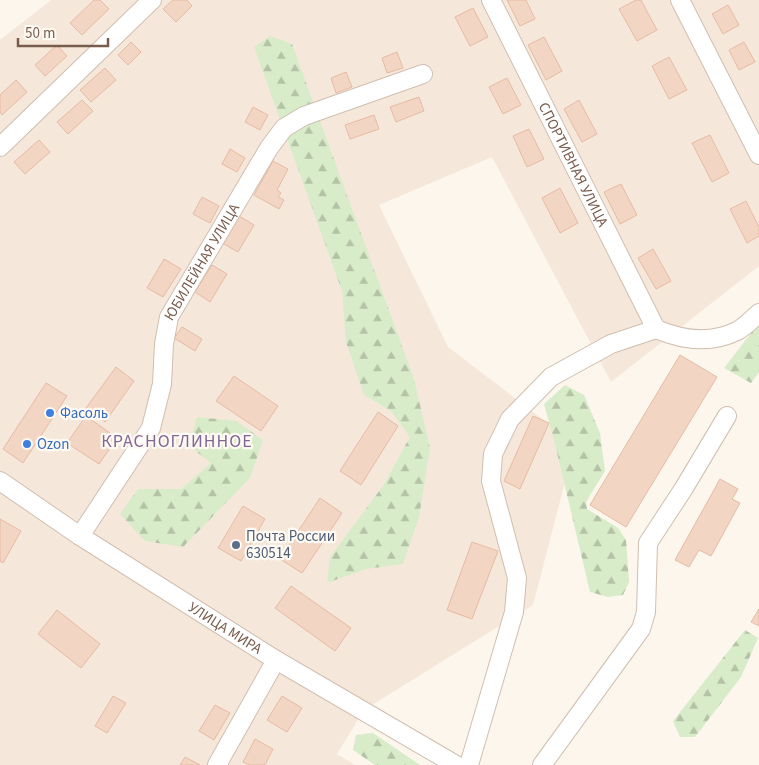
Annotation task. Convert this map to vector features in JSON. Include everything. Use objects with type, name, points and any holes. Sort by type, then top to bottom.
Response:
[{"type":"street","points":[[0,147],[152,0]]},
{"type":"street","name":"СПОРТИВНАЯ УЛИЦА","points":[[491,0],[656,329]]},
{"type":"street","points":[[680,0],[759,155]]},
{"type":"street","name":"ЮБИЛЕЙНАЯ УЛИЦА","points":[[80,536],[152,428],[162,384],[164,344],[169,317],[269,148],[284,128],[304,116],[423,74]]},
{"type":"street","points":[[469,765],[514,612],[517,578],[491,481],[493,454],[510,419],[551,377],[611,344],[656,329],[672,336],[689,340],[712,339],[738,331],[759,313]]},
{"type":"street","points":[[542,765],[641,628],[646,612],[648,543],[684,488],[727,416]]},
{"type":"street","name":"УЛИЦА МИРА","points":[[0,481],[80,536],[276,660],[449,763]]},
{"type":"street","points":[[217,765],[276,660]]},
{"type":"shaded area","points":[[51,0],[759,0],[759,266],[611,382],[492,157],[379,205],[448,347],[575,444],[533,605],[364,710],[337,754],[355,765],[0,765],[0,40]]},
{"type":"green space","points":[[270,36],[292,44],[414,379],[430,448],[419,517],[403,564],[366,569],[327,583],[330,557],[383,486],[410,437],[391,411],[364,395],[346,342],[342,291],[254,47]]},
{"type":"green space","points":[[759,323],[759,372],[751,383],[724,368]]},
{"type":"green space","points":[[565,385],[584,395],[600,433],[605,471],[586,502],[587,509],[618,528],[626,540],[629,582],[623,595],[608,597],[590,592],[544,404]]},
{"type":"green space","points":[[197,417],[236,421],[263,440],[250,478],[183,547],[145,541],[120,514],[138,489],[181,489],[211,463],[189,446]]},
{"type":"green space","points":[[745,630],[758,638],[741,677],[695,737],[680,737],[673,721]]},
{"type":"green space","points":[[373,733],[420,765],[375,765],[353,750],[356,735]]},
{"type":"building","points":[[94,0],[100,0],[109,9],[82,35],[70,23]]},
{"type":"building","points":[[173,0],[187,0],[192,6],[176,22],[163,9]]},
{"type":"building","points":[[507,0],[526,0],[535,19],[520,26]]},
{"type":"building","points":[[636,0],[641,0],[657,30],[637,41],[619,9]]},
{"type":"building","points":[[728,5],[739,25],[723,34],[712,14]]},
{"type":"building","points":[[473,8],[488,37],[470,46],[455,17]]},
{"type":"building","points":[[544,37],[562,71],[546,80],[528,45]]},
{"type":"building","points":[[131,42],[141,52],[128,65],[118,55]]},
{"type":"building","points":[[744,42],[755,62],[739,70],[729,50]]},
{"type":"building","points":[[57,45],[67,56],[45,76],[35,65]]},
{"type":"building","points":[[397,52],[403,68],[387,73],[382,58]]},
{"type":"building","points":[[669,57],[687,90],[669,99],[652,66]]},
{"type":"building","points":[[105,68],[116,80],[91,102],[80,90]]},
{"type":"building","points":[[346,72],[352,87],[336,93],[331,78]]},
{"type":"building","points":[[507,78],[521,105],[503,114],[489,87]]},
{"type":"building","points":[[16,80],[27,92],[2,115],[0,112],[0,95]]},
{"type":"building","points":[[419,97],[424,111],[396,122],[390,107]]},
{"type":"building","points":[[82,100],[93,111],[68,134],[57,122]]},
{"type":"building","points":[[579,100],[597,134],[582,142],[564,109]]},
{"type":"building","points":[[253,107],[268,115],[260,130],[245,122]]},
{"type":"building","points":[[374,115],[379,129],[350,139],[345,125]]},
{"type":"building","points":[[529,129],[544,159],[527,167],[513,136]]},
{"type":"building","points":[[710,135],[729,173],[712,182],[692,143]]},
{"type":"building","points":[[39,140],[50,152],[25,174],[14,162]]},
{"type":"building","points":[[230,149],[245,158],[237,172],[222,164]]},
{"type":"building","points":[[273,161],[288,169],[277,190],[281,193],[278,197],[284,200],[279,209],[254,195]]},
{"type":"building","points":[[621,184],[637,215],[620,224],[604,192]]},
{"type":"building","points":[[560,188],[578,223],[560,233],[542,198]]},
{"type":"building","points":[[202,197],[219,206],[210,223],[193,214]]},
{"type":"building","points":[[746,201],[759,227],[759,236],[747,243],[730,209]]},
{"type":"building","points":[[239,216],[254,225],[238,252],[222,243]]},
{"type":"building","points":[[653,249],[671,281],[656,289],[638,258]]},
{"type":"building","points":[[164,259],[181,269],[163,297],[147,288]]},
{"type":"building","points":[[212,265],[227,274],[210,302],[195,292]]},
{"type":"building","points":[[182,327],[202,339],[195,351],[174,338]]},
{"type":"building","points":[[680,355],[717,377],[626,527],[590,505]]},
{"type":"building","points":[[116,367],[134,381],[105,422],[86,408]]},
{"type":"building","points":[[234,376],[278,406],[261,431],[216,401]]},
{"type":"building","points":[[46,383],[67,396],[23,463],[3,449]]},
{"type":"building","points":[[378,412],[398,426],[361,485],[340,471]]},
{"type":"building","points":[[86,416],[117,438],[99,464],[67,443]]},
{"type":"building","points":[[533,416],[549,423],[520,489],[504,481]]},
{"type":"building","points":[[720,479],[738,489],[732,499],[740,503],[711,556],[699,550],[689,567],[675,560]]},
{"type":"building","points":[[320,498],[342,513],[302,573],[280,559]]},
{"type":"building","points":[[243,506],[265,519],[241,561],[218,548]]},
{"type":"building","points":[[0,519],[21,531],[3,563],[0,561]]},
{"type":"building","points":[[472,542],[498,551],[472,619],[447,610]]},
{"type":"building","points":[[291,586],[351,628],[335,651],[275,608]]},
{"type":"building","points":[[759,609],[759,626],[751,622]]},
{"type":"building","points":[[57,610],[100,644],[81,668],[38,634]]},
{"type":"building","points":[[113,696],[126,703],[107,733],[95,726]]},
{"type":"building","points":[[282,696],[302,708],[287,732],[267,720]]},
{"type":"building","points":[[215,705],[230,713],[214,740],[199,731]]},
{"type":"building","points":[[255,739],[273,749],[265,765],[250,765],[243,762]]},
{"type":"building","points":[[185,757],[200,765],[180,765]]},
{"type":"place","name":"Фасоль","points":[[50,413]]},
{"type":"place","name":"Ozon","points":[[27,444]]},
{"type":"place","name":"Почта России 630514","points":[[236,545]]},
{"type":"district","name":"КРАСНОГЛИННОЕ","points":[[177,441]]}]
